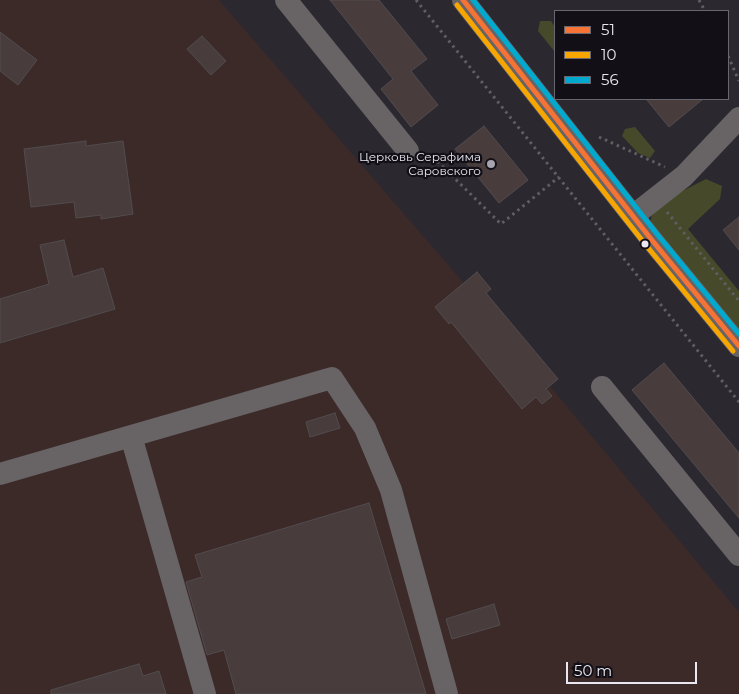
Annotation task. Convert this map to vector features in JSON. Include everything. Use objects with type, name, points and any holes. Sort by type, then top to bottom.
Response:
[{"type":"street","points":[[286,0],[408,151]]},
{"type":"street","points":[[463,0],[633,216],[739,346]]},
{"type":"street","points":[[633,216],[684,176],[739,118]]},
{"type":"street","points":[[0,474],[332,378],[365,428],[392,490],[447,694]]},
{"type":"street","points":[[602,387],[739,555]]},
{"type":"street","points":[[131,436],[205,694]]},
{"type":"path","points":[[416,0],[739,402]]},
{"type":"path","points":[[729,58],[739,81]]},
{"type":"path","points":[[599,137],[684,176]]},
{"type":"path","points":[[408,151],[438,162],[501,224],[558,177]]},
{"type":"path","points":[[656,198],[739,301]]},
{"type":"shaded area","points":[[0,0],[219,0],[456,274],[739,612],[739,694],[0,694]]},
{"type":"green space","points":[[540,21],[551,21],[554,26],[554,51],[538,31]]},
{"type":"green space","points":[[635,127],[655,151],[650,158],[638,153],[622,136],[625,129]]},
{"type":"green space","points":[[706,179],[722,186],[720,199],[688,229],[739,291],[739,331],[650,226],[653,206]]},
{"type":"building","points":[[330,0],[379,0],[427,59],[411,71],[438,105],[411,127],[381,89],[393,79]]},
{"type":"building","points":[[0,32],[37,60],[18,85],[0,71]]},
{"type":"building","points":[[202,36],[226,61],[211,75],[187,49]]},
{"type":"building","points":[[647,100],[702,100],[669,127]]},
{"type":"building","name":"Церковь Серафима Саровского","points":[[484,126],[528,180],[499,203],[455,149]]},
{"type":"building","points":[[86,141],[86,146],[123,141],[133,214],[101,219],[101,215],[76,218],[74,202],[31,207],[24,149]]},
{"type":"building","points":[[739,217],[739,250],[723,230]]},
{"type":"building","points":[[64,240],[73,277],[103,268],[115,309],[0,343],[0,299],[49,284],[40,245]]},
{"type":"building","points":[[477,272],[491,289],[486,293],[558,379],[546,389],[552,396],[542,404],[536,397],[522,409],[451,322],[449,324],[435,307]]},
{"type":"building","points":[[664,363],[739,453],[739,518],[632,390]]},
{"type":"building","points":[[335,413],[340,428],[310,437],[306,422]]},
{"type":"building","points":[[369,503],[426,694],[236,694],[224,650],[207,655],[186,582],[202,577],[195,555]]},
{"type":"building","points":[[494,604],[500,625],[452,639],[446,619]]},
{"type":"building","points":[[139,664],[143,676],[159,671],[166,694],[51,694],[51,690]]},
{"type":"transit line","name":"51","points":[[463,0],[651,239],[739,346]]},
{"type":"transit line","name":"56","points":[[473,0],[657,234],[739,334]]},
{"type":"transit line","name":"10","points":[[457,5],[645,244],[733,351]]},
{"type":"place","name":"Церковь Серафима Саровского","points":[[491,164]]}]
